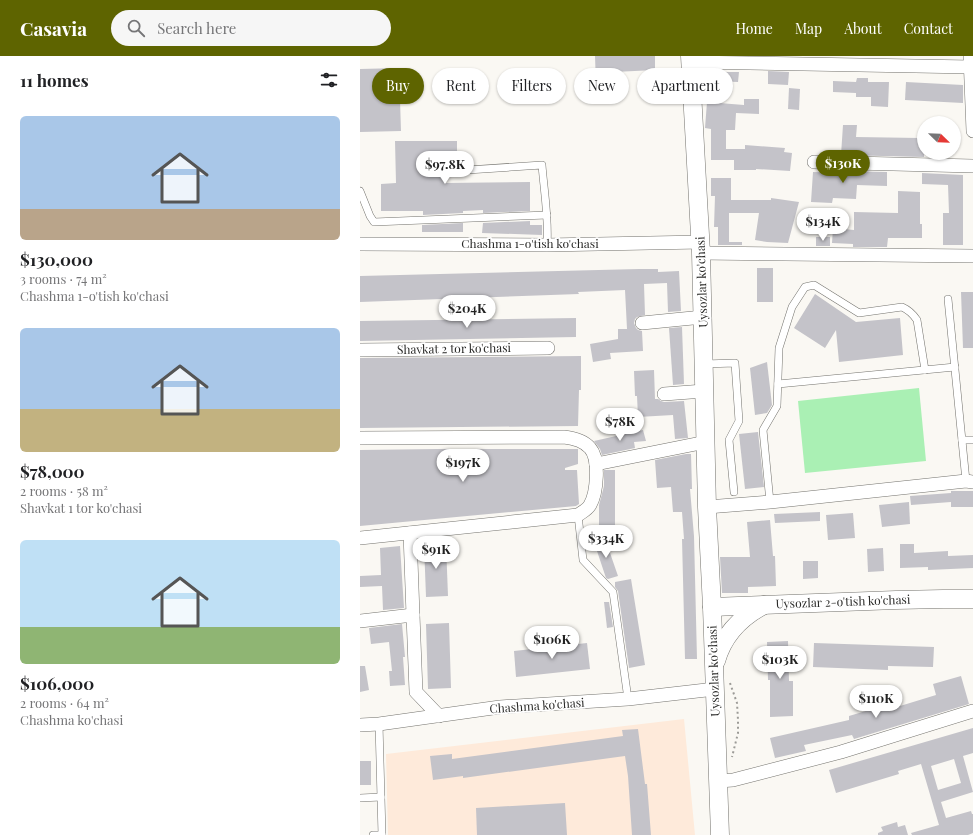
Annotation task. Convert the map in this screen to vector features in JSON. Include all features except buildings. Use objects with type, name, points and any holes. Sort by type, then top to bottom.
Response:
[{"type":"main road","name":"Uysozlar ko'chasi","points":[[690,59],[701,248],[707,507],[714,670],[722,685],[718,781],[720,835]]},
{"type":"main road","name":"Uysozlar 2-o'tish ko'chasi","points":[[712,607],[973,599]]},
{"type":"main road","points":[[714,670],[721,649],[731,631],[747,616],[765,605]]},
{"type":"street","points":[[690,59],[970,62],[973,131]]},
{"type":"street","points":[[814,162],[973,166]]},
{"type":"street","name":"Chashma 1-o'tish ko'chasi","points":[[360,244],[701,248],[973,256]]},
{"type":"street","points":[[642,323],[703,317]]},
{"type":"street","name":"Shavkat 2 tor ko'chasi","points":[[360,350],[548,348]]},
{"type":"street","points":[[664,394],[704,391]]},
{"type":"street","points":[[360,438],[572,438],[586,444],[591,448],[596,464],[594,499],[589,508],[578,515],[360,538]]},
{"type":"street","points":[[596,464],[706,442]]},
{"type":"street","points":[[707,507],[969,482]]},
{"type":"street","points":[[410,533],[416,692],[439,716]]},
{"type":"street","points":[[360,621],[413,615]]},
{"type":"street","name":"Chashma ko'chasi","points":[[360,725],[379,724],[500,707],[628,699],[722,685]]},
{"type":"street","points":[[718,781],[733,780],[841,752],[973,711]]},
{"type":"lane","points":[[452,171],[542,165],[547,215],[547,245]]},
{"type":"lane","points":[[360,191],[374,222],[547,215]]},
{"type":"lane","points":[[770,502],[763,430],[777,406],[780,348],[792,307],[805,287],[814,285],[859,312],[902,307],[907,309],[917,320],[925,370]]},
{"type":"lane","points":[[948,299],[962,440],[969,482]]},
{"type":"lane","points":[[704,364],[735,363],[739,421],[729,440],[734,492]]},
{"type":"lane","points":[[778,384],[955,367]]},
{"type":"lane","points":[[962,440],[973,440]]},
{"type":"lane","points":[[578,515],[583,560],[613,592],[628,699]]},
{"type":"lane","points":[[372,835],[382,835],[379,724]]},
{"type":"lane","points":[[360,798],[381,798]]},
{"type":"path","points":[[722,685],[737,703],[738,733],[732,756]]},
{"type":"shaded area","points":[[684,719],[695,835],[388,835],[386,754]]},
{"type":"green space","points":[[919,388],[926,461],[805,473],[798,401]]}]
